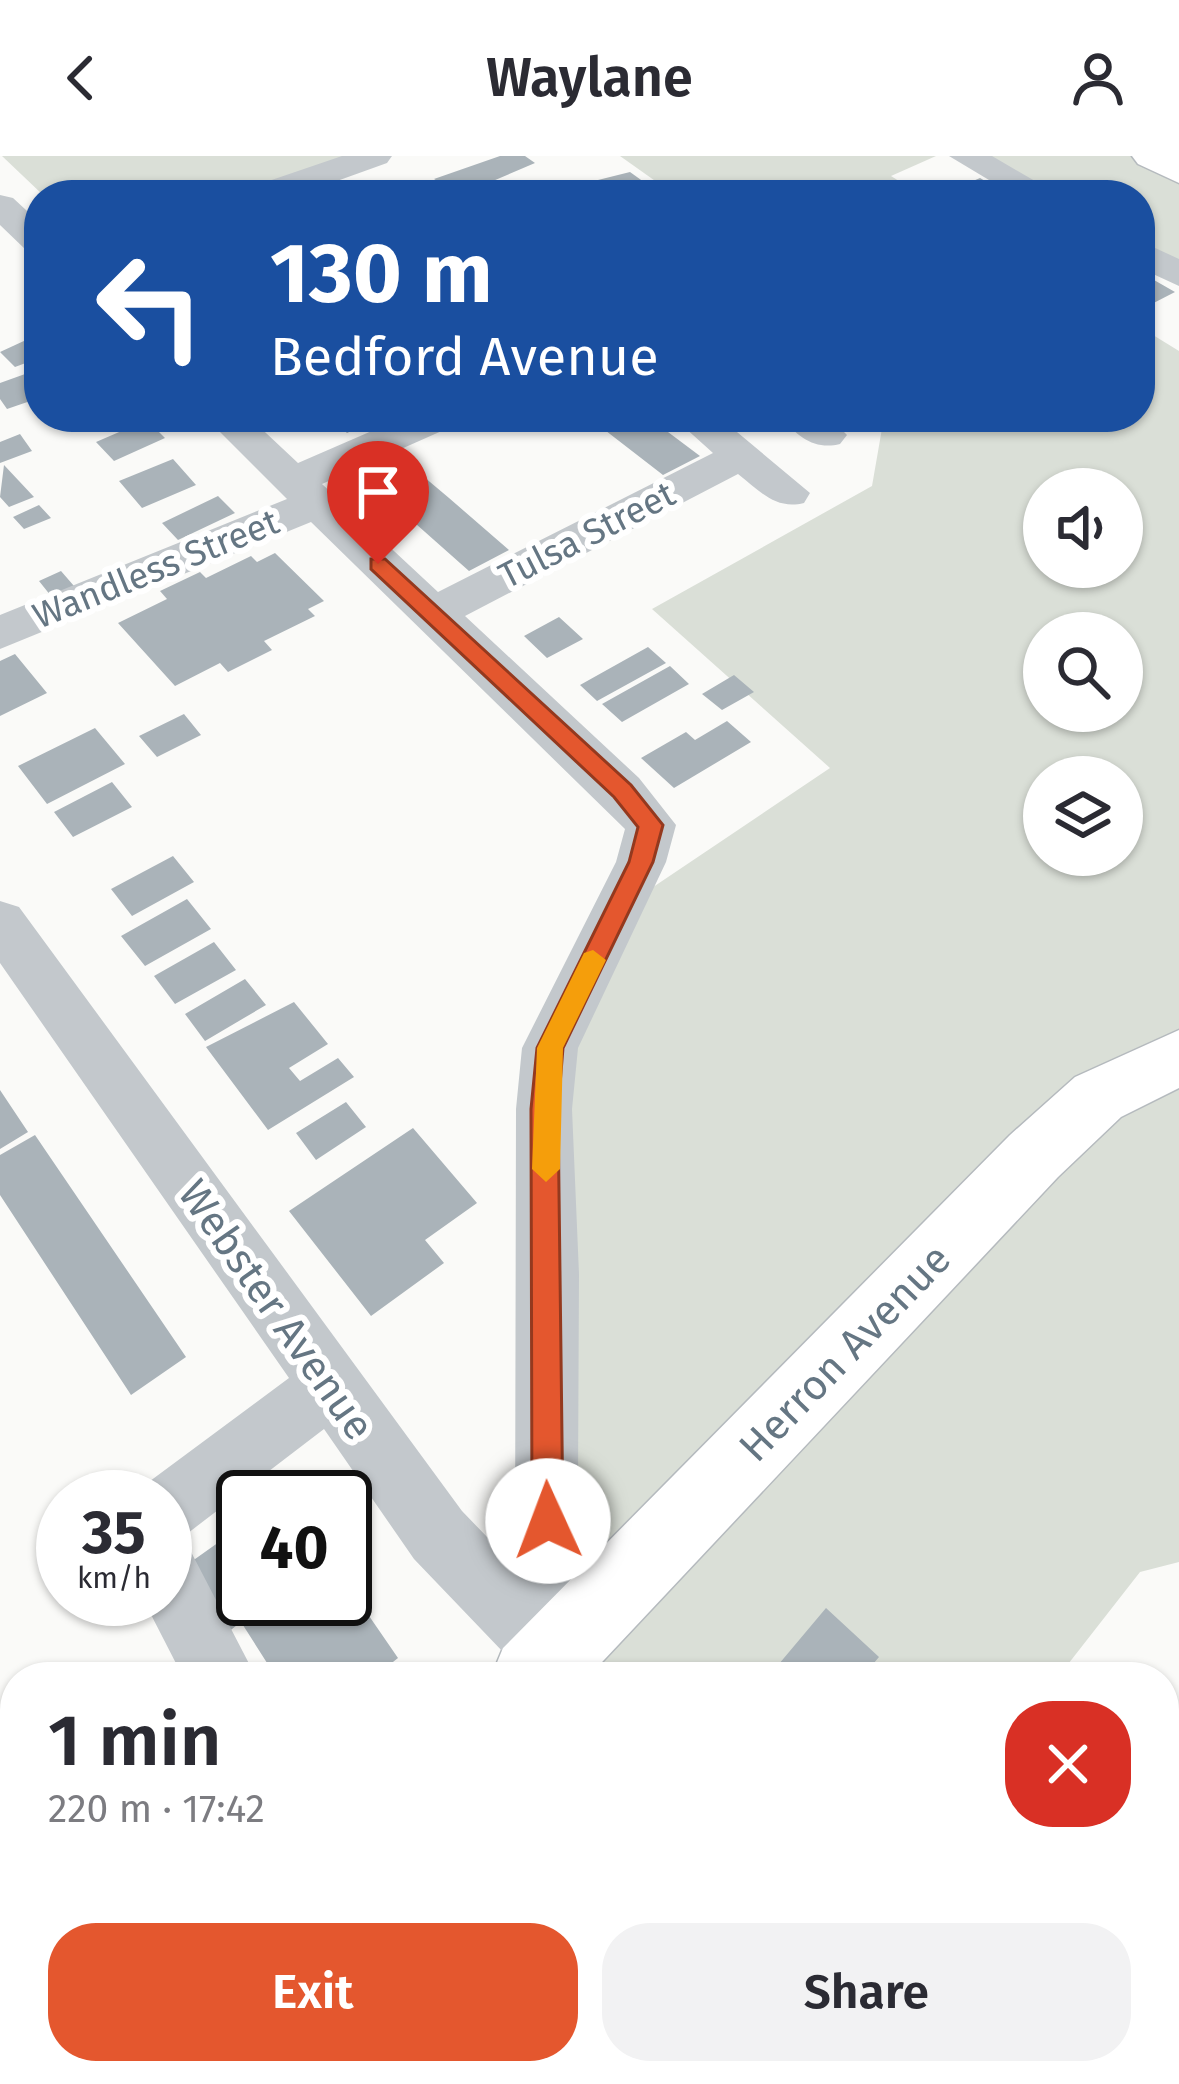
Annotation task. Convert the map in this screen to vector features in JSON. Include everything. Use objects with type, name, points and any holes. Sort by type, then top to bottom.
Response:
[{"type":"main road","points":[[1152,156],[1179,171]]},
{"type":"main road","name":"Herron Avenue","points":[[561,1662],[1034,1156],[1098,1097],[1179,1057]]},
{"type":"street","points":[[307,180],[375,156]]},
{"type":"street","points":[[966,156],[1012,180]]},
{"type":"street","points":[[0,206],[24,228]]},
{"type":"street","points":[[239,432],[622,791],[651,825],[641,862],[550,1048],[544,1109],[549,1274],[545,1479],[554,1662]]},
{"type":"street","name":"Wandless Street","points":[[0,633],[302,493],[412,432]]},
{"type":"street","points":[[712,432],[789,493]]},
{"type":"street","name":"Tulsa Street","points":[[433,614],[742,455]]},
{"type":"street","name":"Webster Avenue","points":[[0,922],[439,1535],[547,1662]]},
{"type":"street","points":[[192,1490],[329,1386]]},
{"type":"street","points":[[192,1623],[213,1662]]},
{"type":"shaded area","points":[[2,156],[377,156],[309,180],[27,180]]},
{"type":"shaded area","points":[[620,156],[936,156],[891,176],[897,180],[654,180]]},
{"type":"shaded area","points":[[966,156],[1152,156],[1179,171],[1179,275],[1155,261],[1155,180],[1010,180]]},
{"type":"shaded area","points":[[1155,336],[1179,351],[1179,1562],[1140,1572],[1070,1662],[576,1662],[544,1109],[616,912],[830,768],[652,609],[872,486],[881,432],[1155,432]]},
{"type":"building","points":[[500,156],[525,156],[535,163],[495,180],[434,179]]},
{"type":"building","points":[[630,172],[641,180],[598,180]]},
{"type":"building","points":[[1155,281],[1175,292],[1155,302]]},
{"type":"building","points":[[24,341],[24,364],[15,367],[0,352]]},
{"type":"building","points":[[24,374],[24,403],[7,409],[0,399],[0,383]]},
{"type":"building","points":[[119,432],[159,432],[165,438],[114,461],[96,442]]},
{"type":"building","points":[[607,432],[668,432],[700,456],[663,475]]},
{"type":"building","points":[[20,434],[32,451],[0,463],[0,442]]},
{"type":"building","points":[[173,459],[196,485],[142,508],[119,481]]},
{"type":"building","points":[[4,465],[34,497],[9,507],[0,497]]},
{"type":"building","points":[[411,466],[509,550],[469,571],[372,485]]},
{"type":"building","points":[[218,496],[235,513],[178,540],[162,523]]},
{"type":"building","points":[[39,505],[51,518],[24,529],[13,517]]},
{"type":"building","points":[[275,553],[324,601],[308,609],[315,616],[264,641],[272,650],[228,672],[220,663],[175,686],[118,623],[167,599],[160,591],[200,572],[206,578],[251,556],[257,562]]},
{"type":"building","points":[[61,571],[74,586],[51,596],[39,581]]},
{"type":"building","points":[[559,617],[583,639],[547,658],[524,636]]},
{"type":"building","points":[[648,647],[666,663],[597,701],[580,685]]},
{"type":"building","points":[[15,654],[47,693],[0,716],[0,661]]},
{"type":"building","points":[[670,666],[689,684],[622,722],[602,704]]},
{"type":"building","points":[[734,675],[754,692],[722,710],[702,694]]},
{"type":"building","points":[[184,714],[201,735],[157,757],[139,736]]},
{"type":"building","points":[[727,721],[751,742],[674,788],[641,758],[686,732],[695,740]]},
{"type":"building","points":[[95,728],[125,764],[47,804],[18,766]]},
{"type":"building","points":[[112,782],[132,807],[73,837],[54,812]]},
{"type":"building","points":[[173,856],[194,882],[132,916],[111,889]]},
{"type":"building","points":[[187,899],[211,929],[145,966],[121,936]]},
{"type":"building","points":[[214,942],[236,970],[175,1004],[154,976]]},
{"type":"building","points":[[245,979],[266,1005],[205,1041],[185,1014]]},
{"type":"building","points":[[294,1002],[328,1044],[289,1068],[300,1081],[338,1058],[354,1077],[268,1130],[206,1047]]},
{"type":"building","points":[[0,1090],[28,1132],[0,1149]]},
{"type":"building","points":[[346,1102],[366,1127],[316,1160],[296,1133]]},
{"type":"building","points":[[413,1128],[477,1203],[425,1240],[444,1263],[371,1316],[289,1211]]},
{"type":"building","points":[[35,1135],[186,1357],[131,1395],[0,1195],[0,1155]]},
{"type":"building","points":[[216,1544],[216,1625],[192,1587],[192,1561]]},
{"type":"building","points":[[826,1608],[879,1657],[875,1662],[781,1662]]},
{"type":"building","points":[[372,1620],[398,1658],[393,1662],[266,1662],[244,1626],[372,1626]]},
{"type":"building","points":[[217,1626],[236,1626],[223,1636]]},
{"type":"slow traffic","points":[[546,1169],[544,1109],[550,1048],[593,960]]},
{"type":"route","points":[[378,564],[622,791],[651,825],[641,862],[550,1048],[544,1109],[548,1521]]}]
